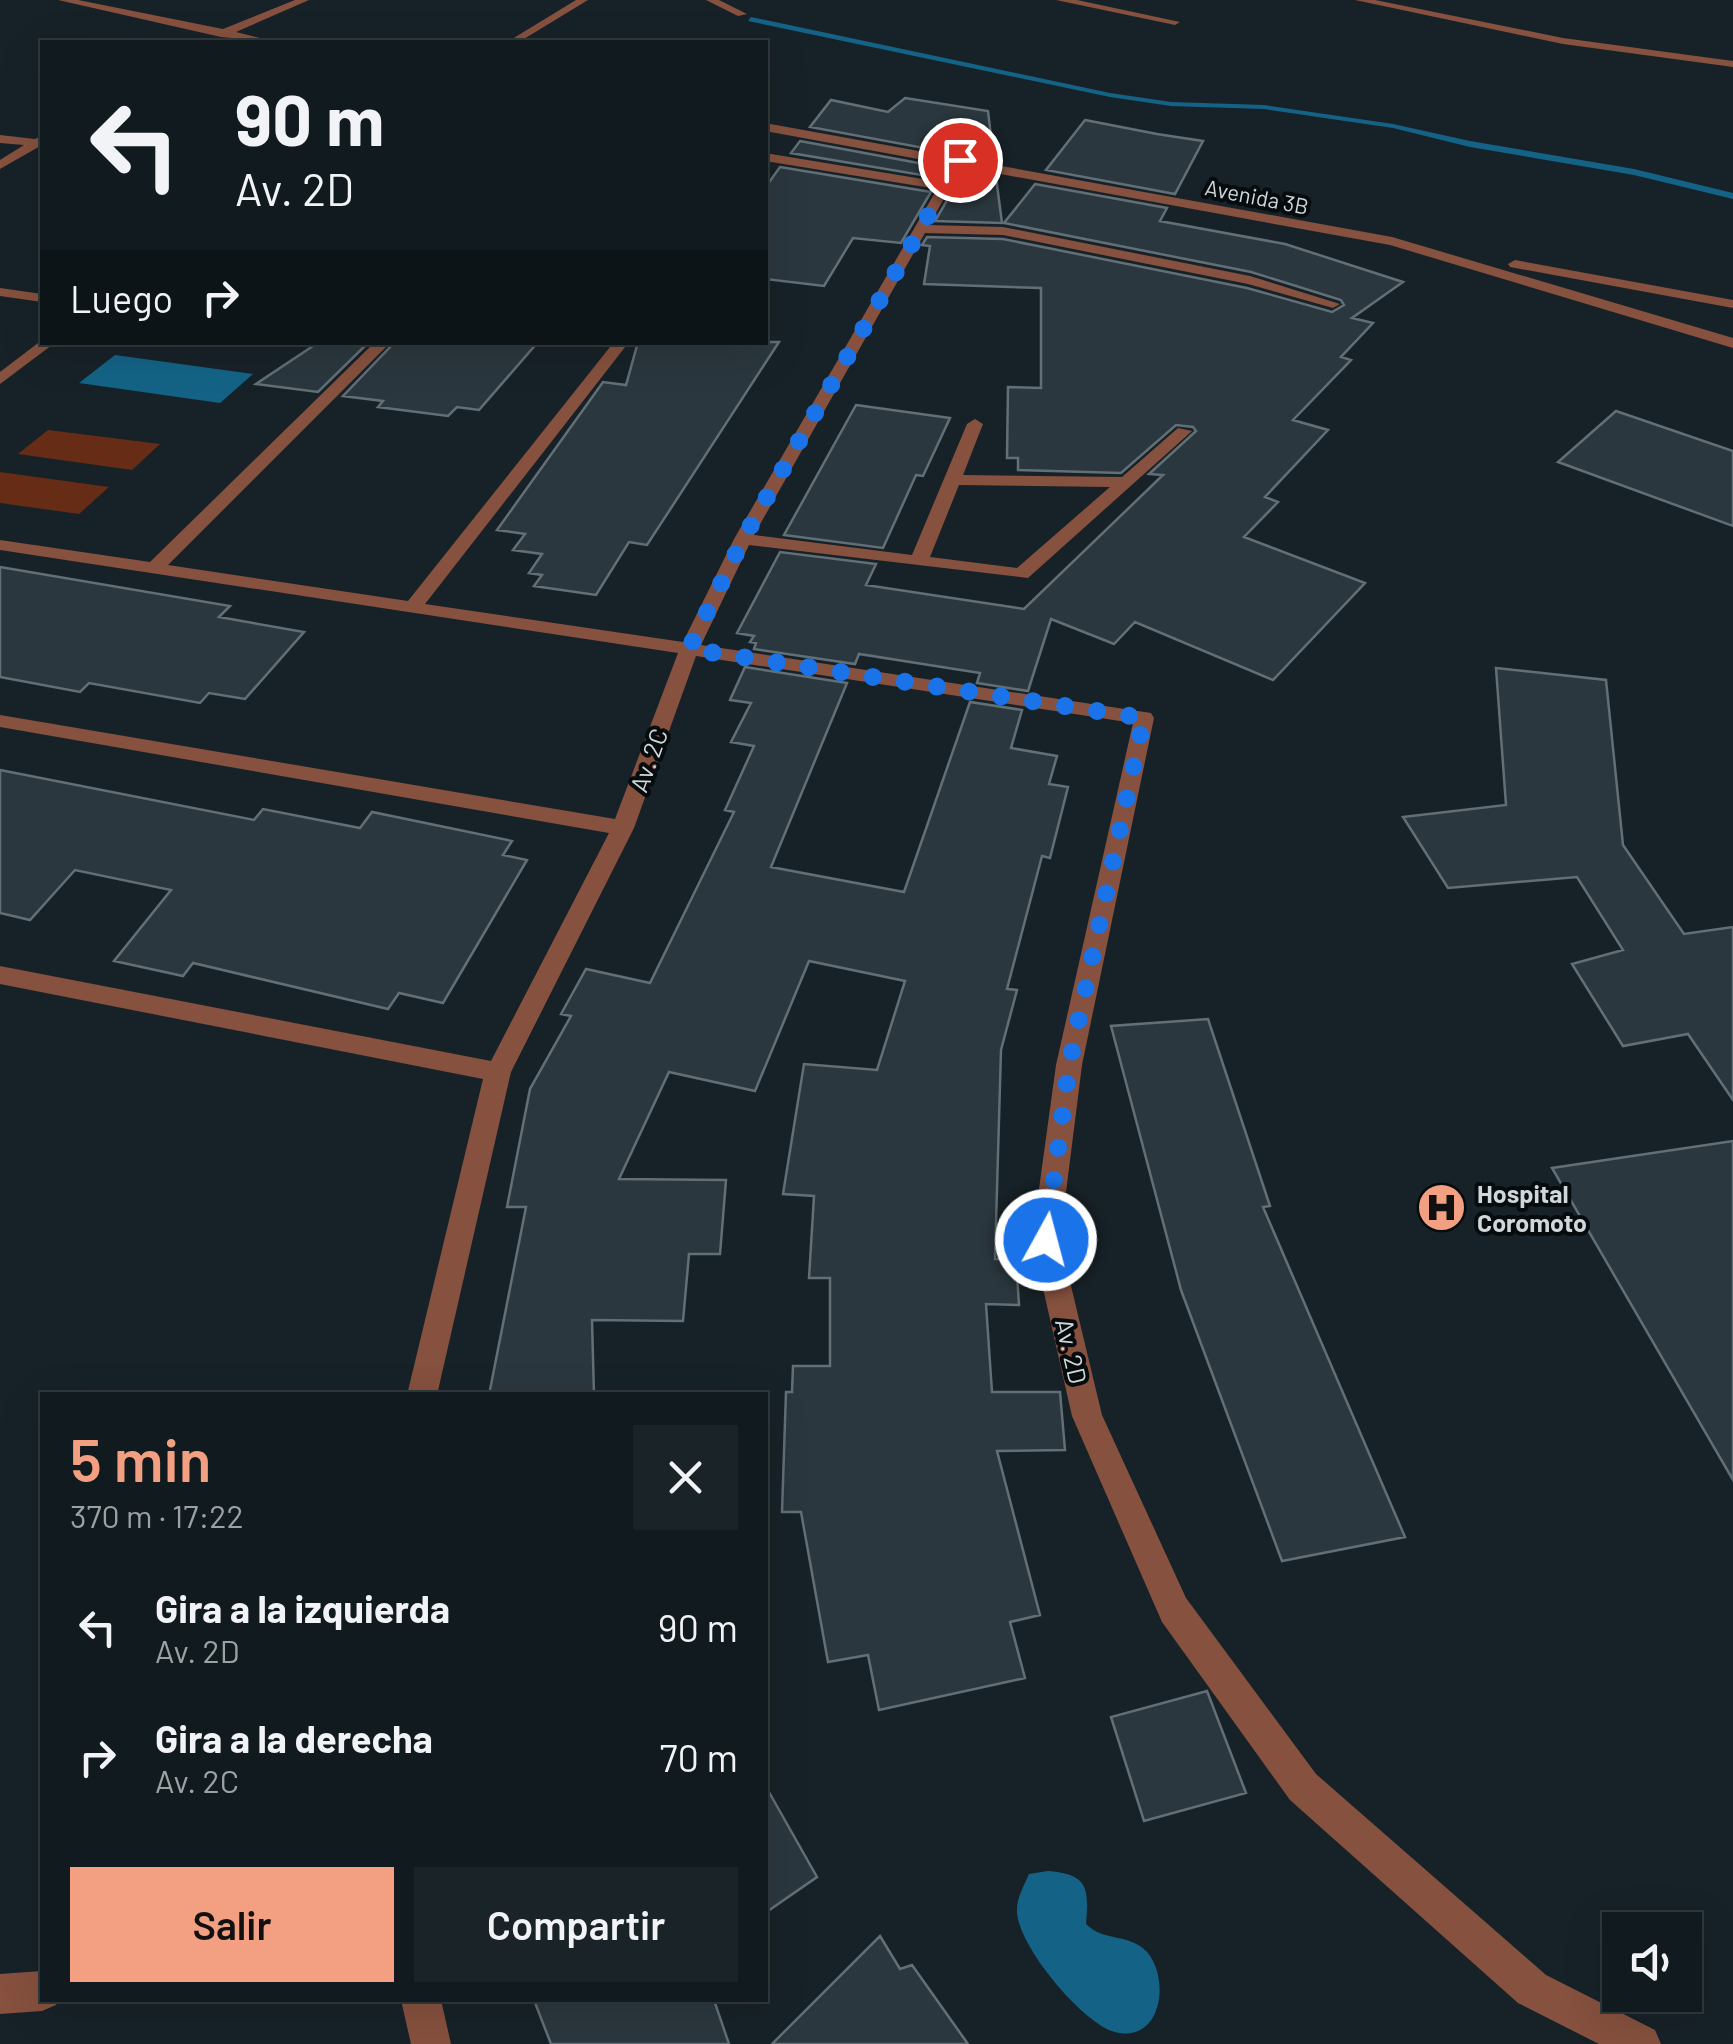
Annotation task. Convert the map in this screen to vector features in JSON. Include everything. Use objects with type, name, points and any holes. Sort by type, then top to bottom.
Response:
[{"type":"street","points":[[64,0],[258,40]]},
{"type":"street","points":[[221,34],[304,0]]},
{"type":"street","points":[[515,40],[584,0]]},
{"type":"street","points":[[711,0],[742,14]]},
{"type":"street","points":[[1062,0],[1175,22]]},
{"type":"street","points":[[1360,0],[1564,41],[1733,64]]},
{"type":"street","name":"Avenida 3B","points":[[768,128],[1392,241],[1733,343]]},
{"type":"street","points":[[0,140],[39,141]]},
{"type":"street","points":[[0,164],[39,141]]},
{"type":"street","points":[[768,159],[943,186]]},
{"type":"street","name":"Av. 2C","points":[[423,1392],[498,1072],[623,828],[689,649],[743,539],[960,160]]},
{"type":"street","points":[[916,236],[1078,248],[1250,280],[1333,304]]},
{"type":"street","points":[[1392,241],[1733,304]]},
{"type":"street","points":[[0,292],[40,298]]},
{"type":"street","points":[[0,379],[45,345]]},
{"type":"street","points":[[154,569],[381,345]]},
{"type":"street","points":[[412,608],[620,345]]},
{"type":"street","points":[[919,560],[975,424]]},
{"type":"street","points":[[743,539],[1021,574],[1184,431]]},
{"type":"street","points":[[952,480],[1126,482]]},
{"type":"street","points":[[0,546],[689,649]]},
{"type":"street","name":"Av. 2D","points":[[689,649],[1144,718],[1069,1065],[1046,1240],[1087,1416],[1174,1610],[1303,1787],[1532,1989],[1641,2044]]},
{"type":"street","points":[[0,721],[623,828]]},
{"type":"street","points":[[0,975],[498,1072]]},
{"type":"street","points":[[0,1994],[40,1991]]},
{"type":"street","points":[[421,2002],[431,2044]]},
{"type":"shaded area","points":[[48,430],[160,444],[132,470],[18,454]]},
{"type":"shaded area","points":[[0,472],[109,487],[79,514],[0,503]]},
{"type":"water","points":[[115,355],[253,374],[220,403],[79,383]]},
{"type":"water","points":[[1048,1871],[1071,1875],[1083,1885],[1086,1924],[1093,1930],[1147,1952],[1159,1978],[1160,1993],[1152,2019],[1143,2028],[1131,2033],[1102,2026],[1070,1999],[1027,1942],[1020,1925],[1018,1901],[1029,1874]]},
{"type":"building","points":[[905,98],[988,111],[994,161],[810,127],[831,100],[888,112]]},
{"type":"building","points":[[1085,120],[1203,141],[1175,194],[1046,170]]},
{"type":"building","points":[[800,141],[945,168],[939,178],[791,153]]},
{"type":"building","points":[[780,167],[931,192],[901,243],[853,238],[824,286],[768,279],[768,184]]},
{"type":"building","points":[[964,171],[996,177],[1002,223],[935,221]]},
{"type":"building","points":[[1035,184],[1167,208],[1160,221],[1285,244],[1403,282],[1352,318],[1373,323],[1341,357],[1351,360],[1293,420],[1328,430],[1265,497],[1278,502],[1244,537],[1365,583],[1273,680],[1135,622],[1114,644],[1051,619],[1028,691],[977,683],[980,673],[859,654],[855,664],[754,649],[756,643],[750,642],[754,636],[737,633],[780,552],[876,564],[866,585],[1024,609],[1163,475],[1149,474],[1196,431],[1176,425],[1121,473],[1018,470],[1018,458],[1007,458],[1008,387],[1041,388],[1041,288],[924,284],[930,246],[922,245],[927,237],[1003,239],[1247,288],[1332,312],[1344,305],[1341,300],[1251,272],[1004,223]]},
{"type":"building","points":[[779,342],[647,545],[629,542],[596,595],[534,586],[542,575],[529,573],[542,554],[513,550],[525,534],[497,530],[603,382],[626,385],[637,345]]},
{"type":"building","points":[[314,345],[366,345],[318,392],[256,384]]},
{"type":"building","points":[[392,345],[535,345],[479,410],[457,407],[448,416],[378,407],[383,401],[343,396]]},
{"type":"building","points":[[856,405],[950,418],[923,476],[916,475],[883,548],[784,535]]},
{"type":"building","points":[[1616,411],[1733,451],[1733,526],[1558,462]]},
{"type":"building","points":[[0,567],[230,606],[219,617],[304,632],[245,699],[209,693],[200,703],[89,683],[80,692],[0,677]]},
{"type":"building","points":[[745,667],[847,683],[771,867],[904,892],[970,702],[1022,710],[1011,748],[1057,756],[1049,784],[1068,787],[1050,858],[1042,856],[1007,989],[1017,990],[1001,1050],[995,1259],[1016,1259],[1019,1305],[986,1304],[992,1392],[1060,1392],[1065,1450],[997,1451],[1040,1615],[1010,1622],[1025,1678],[879,1710],[868,1655],[828,1662],[801,1512],[782,1512],[786,1392],[792,1392],[793,1366],[830,1366],[830,1278],[809,1278],[814,1196],[783,1194],[804,1064],[877,1070],[905,981],[809,961],[755,1091],[669,1072],[619,1179],[726,1180],[720,1254],[689,1254],[683,1321],[592,1320],[594,1392],[490,1392],[526,1207],[507,1207],[530,1089],[571,1016],[561,1014],[586,969],[650,983],[734,812],[725,810],[754,746],[731,742],[751,703],[730,700]]},
{"type":"building","points":[[1496,668],[1606,680],[1623,845],[1684,934],[1733,927],[1733,1100],[1688,1034],[1623,1046],[1572,964],[1623,950],[1577,877],[1448,888],[1403,817],[1506,805]]},
{"type":"building","points":[[0,770],[254,820],[263,809],[360,828],[372,812],[512,841],[503,855],[527,860],[443,1003],[399,993],[388,1009],[193,963],[183,976],[114,961],[171,890],[75,870],[30,920],[0,913]]},
{"type":"building","points":[[1208,1019],[1270,1206],[1263,1207],[1405,1537],[1282,1561],[1181,1290],[1111,1026]]},
{"type":"building","name":"Hospital Coromoto","points":[[1733,1141],[1733,1480],[1552,1168]]},
{"type":"building","points":[[1207,1691],[1246,1793],[1144,1821],[1111,1717]]},
{"type":"building","points":[[768,1790],[817,1877],[768,1911]]},
{"type":"building","points":[[880,1936],[900,1969],[912,1965],[968,2044],[772,2044]]},
{"type":"building","points":[[535,2002],[715,2002],[729,2044],[551,2044]]},
{"type":"waterway","points":[[751,19],[1110,95],[1171,104],[1264,107],[1393,126],[1470,144],[1634,172],[1733,196]]},
{"type":"place","name":"Hospital Coromoto","points":[[1442,1207]]},
{"type":"route","points":[[960,160],[743,539],[689,649],[1144,718],[1069,1065],[1046,1240]]}]
